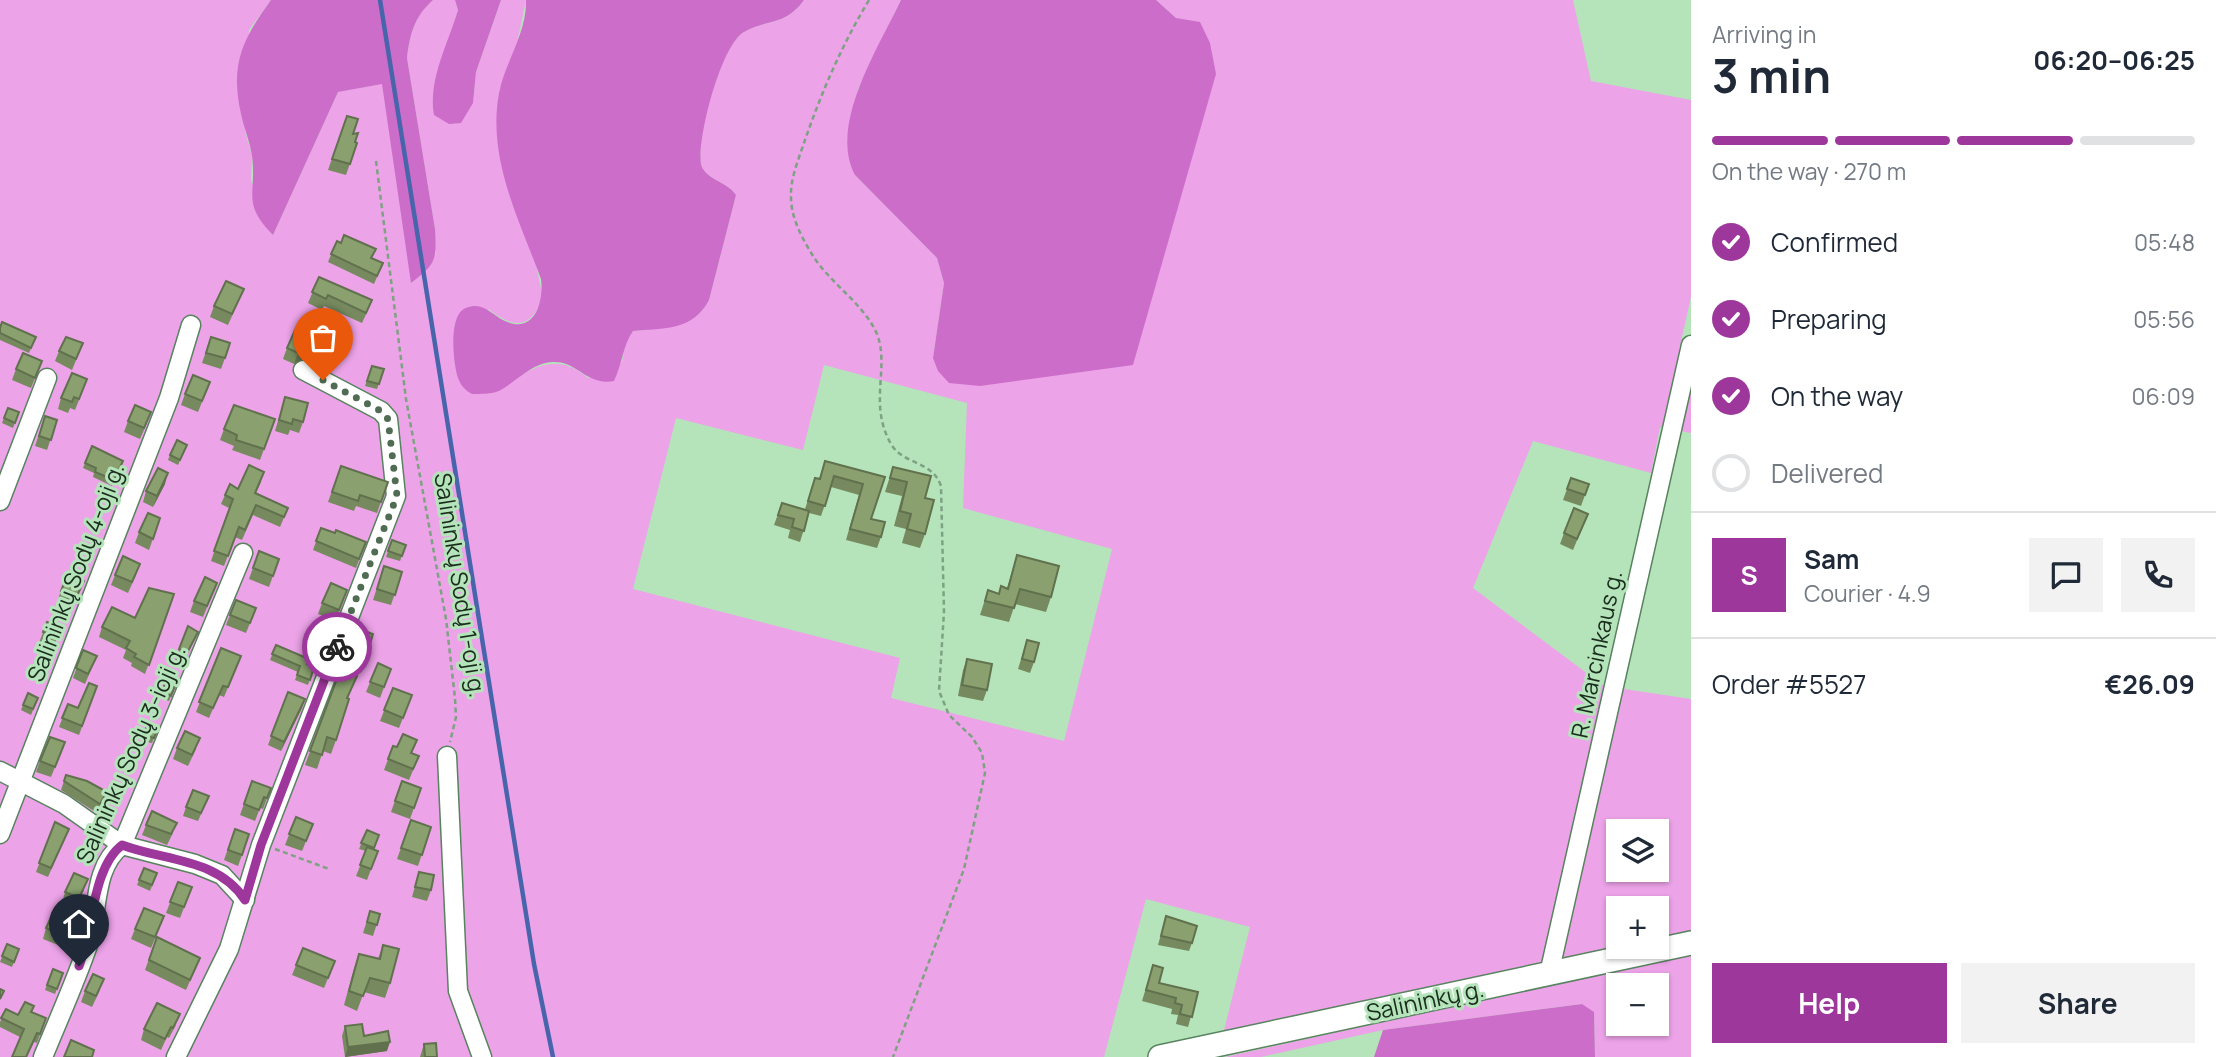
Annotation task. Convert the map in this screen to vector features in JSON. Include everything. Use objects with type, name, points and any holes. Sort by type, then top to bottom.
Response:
[{"type":"main road","name":"Salininkų g.","points":[[1160,1057],[1201,1053],[1691,943]]},
{"type":"street","name":"Salininkų Sodų 4-oji g.","points":[[0,834],[169,398],[191,325]]},
{"type":"street","name":"R. Marcinkaus g.","points":[[1549,974],[1691,345]]},
{"type":"street","points":[[176,1057],[229,948],[261,845],[397,496],[388,419],[381,411],[303,370]]},
{"type":"street","points":[[0,501],[47,378]]},
{"type":"street","name":"Salininkų Sodų 3-ioji g.","points":[[43,1057],[88,943],[103,870],[114,851],[122,845],[243,552]]},
{"type":"street","points":[[447,757],[458,991],[482,1057]]},
{"type":"street","points":[[0,772],[64,804],[122,845],[209,869],[230,881],[245,900]]},
{"type":"path","points":[[869,0],[839,51],[822,90],[794,176],[790,195],[793,215],[815,259],[864,314],[877,336],[881,367],[877,399],[891,445],[899,454],[929,467],[942,486],[944,612],[939,691],[948,715],[972,737],[982,753],[985,773],[964,869],[893,1057]]},
{"type":"path","name":"Salininkų Sodų 1-oji g.","points":[[376,161],[406,399],[446,619],[456,718],[447,757]]},
{"type":"path","points":[[261,845],[329,869]]},
{"type":"shaded area","points":[[0,0],[271,0],[249,30],[245,131],[252,156],[251,180],[273,235],[338,92],[383,83],[412,283],[436,254],[435,229],[407,58],[414,26],[433,0],[455,0],[458,10],[451,36],[473,103],[476,72],[501,0],[526,0],[516,48],[499,91],[543,298],[532,316],[520,323],[506,320],[488,309],[497,392],[530,370],[552,364],[576,369],[588,378],[622,362],[626,340],[633,331],[686,322],[703,310],[709,300],[736,195],[711,177],[701,164],[702,134],[712,93],[735,40],[744,32],[784,18],[804,0],[901,0],[858,89],[855,175],[937,258],[944,283],[933,358],[1176,18],[1156,0],[1573,0],[1591,81],[1691,100],[1691,297],[1679,350],[1691,353],[1691,433],[1660,427],[1651,473],[1533,441],[1473,588],[1604,686],[1691,699],[1691,933],[1669,938],[1669,896],[1606,896],[1606,952],[1223,1034],[1250,927],[1146,899],[1104,1057],[0,1057]],"holes":[[[824,365],[967,403],[963,508],[1112,549],[1064,741],[891,698],[900,658],[633,589],[676,418],[803,450]]]},
{"type":"shaded area","points":[[271,0],[433,0],[414,26],[407,58],[436,248],[430,266],[411,283],[382,84],[338,92],[273,235],[257,214],[252,198],[252,156],[241,114],[237,81],[246,40]]},
{"type":"shaded area","points":[[455,0],[501,0],[476,72],[473,103],[461,123],[449,124],[434,115],[433,102],[436,75],[458,10]]},
{"type":"shaded area","points":[[526,0],[804,0],[784,18],[744,32],[735,40],[712,93],[703,134],[701,164],[711,177],[736,195],[709,300],[702,310],[695,318],[677,326],[633,331],[614,381],[596,380],[569,365],[553,362],[531,369],[499,391],[472,394],[460,383],[455,362],[454,329],[460,312],[478,306],[505,321],[524,323],[535,314],[541,297],[541,279],[507,188],[497,141],[499,93],[523,24]]},
{"type":"shaded area","points":[[901,0],[1156,0],[1176,18],[1200,22],[1210,43],[1216,74],[1133,365],[980,386],[949,383],[938,371],[933,358],[944,283],[937,258],[855,175],[848,155],[852,110],[860,86]]},
{"type":"shaded area","points":[[1691,954],[1691,1057],[1595,1057],[1594,1012],[1581,1004],[1383,1030],[1261,1057],[1225,1057]]},
{"type":"shaded area","points":[[1582,1004],[1594,1012],[1595,1057],[1374,1057],[1383,1030]]},
{"type":"building","points":[[347,116],[358,119],[353,134],[358,133],[357,143],[350,164],[332,159]]},
{"type":"building","points":[[344,235],[376,249],[371,258],[383,263],[377,276],[331,254],[337,241],[341,243]]},
{"type":"building","points":[[319,277],[372,300],[366,313],[328,295],[326,299],[312,292]]},
{"type":"building","points":[[226,281],[244,289],[232,314],[214,306]]},
{"type":"building","points":[[2,322],[36,337],[31,348],[0,333]]},
{"type":"building","points":[[295,330],[313,338],[308,348],[298,353],[287,348]]},
{"type":"building","points":[[66,337],[83,343],[76,359],[59,351]]},
{"type":"building","points":[[211,337],[230,343],[225,358],[206,353]]},
{"type":"building","points":[[23,353],[42,361],[35,378],[16,369]]},
{"type":"building","points":[[372,366],[384,369],[379,384],[367,381]]},
{"type":"building","points":[[72,373],[87,379],[79,399],[74,397],[72,402],[61,398]]},
{"type":"building","points":[[193,375],[210,382],[202,401],[185,394]]},
{"type":"building","points":[[285,397],[308,403],[303,422],[293,419],[292,424],[279,420]]},
{"type":"building","points":[[135,405],[151,412],[144,428],[128,421]]},
{"type":"building","points":[[234,405],[275,419],[264,449],[236,440],[237,435],[224,429]]},
{"type":"building","points":[[8,408],[19,412],[15,423],[4,418]]},
{"type":"building","points":[[45,416],[57,420],[51,440],[39,436]]},
{"type":"building","points":[[177,440],[187,445],[180,460],[170,455]]},
{"type":"building","points":[[92,446],[123,461],[114,480],[95,472],[96,468],[85,463]]},
{"type":"building","points":[[825,461],[885,477],[871,519],[885,522],[881,537],[850,529],[863,484],[834,476],[825,506],[808,501],[815,478],[820,479]]},
{"type":"building","points":[[249,465],[264,472],[255,493],[288,508],[284,517],[256,505],[245,530],[239,527],[228,556],[214,551],[233,499],[225,495],[230,484],[238,489]]},
{"type":"building","points":[[341,466],[388,482],[381,502],[360,495],[358,501],[332,492]]},
{"type":"building","points":[[893,467],[931,476],[925,498],[934,500],[925,534],[907,529],[911,514],[900,511],[907,482],[890,478]]},
{"type":"building","points":[[158,468],[168,473],[157,496],[146,491]]},
{"type":"building","points":[[1571,478],[1589,484],[1585,495],[1567,489]]},
{"type":"building","points":[[782,503],[809,511],[804,531],[792,527],[794,519],[778,515]]},
{"type":"building","points":[[1574,508],[1588,514],[1577,539],[1564,533]]},
{"type":"building","points":[[148,513],[160,518],[153,539],[139,532]]},
{"type":"building","points":[[321,528],[335,533],[336,530],[366,542],[359,559],[316,541]]},
{"type":"building","points":[[392,540],[406,545],[402,556],[388,551]]},
{"type":"building","points":[[259,551],[279,559],[273,576],[253,568]]},
{"type":"building","points":[[1017,555],[1059,566],[1051,597],[1020,589],[1014,608],[985,601],[988,590],[999,594],[1001,586],[1008,589]]},
{"type":"building","points":[[123,556],[140,564],[132,582],[115,575]]},
{"type":"building","points":[[384,566],[402,572],[395,595],[377,589]]},
{"type":"building","points":[[68,574],[84,581],[76,598],[61,591]]},
{"type":"building","points":[[205,577],[217,583],[207,606],[194,601]]},
{"type":"building","points":[[331,583],[347,590],[339,610],[322,603]]},
{"type":"building","points":[[149,588],[174,594],[149,665],[134,657],[136,654],[126,648],[130,641],[102,627],[112,607],[135,618]]},
{"type":"building","points":[[236,600],[256,608],[250,623],[230,615]]},
{"type":"building","points":[[47,622],[61,628],[57,638],[43,632]]},
{"type":"building","points":[[188,626],[198,632],[187,653],[179,649]]},
{"type":"building","points":[[359,629],[373,634],[369,647],[355,642]]},
{"type":"building","points":[[1027,640],[1039,643],[1034,662],[1022,659]]},
{"type":"building","points":[[276,645],[309,659],[307,664],[314,667],[310,680],[297,675],[300,666],[272,654]]},
{"type":"building","points":[[221,648],[241,656],[228,687],[223,686],[213,708],[199,702]]},
{"type":"building","points":[[83,650],[97,656],[88,674],[76,668]]},
{"type":"building","points":[[967,659],[992,664],[987,690],[962,685]]},
{"type":"building","points":[[378,663],[391,669],[384,687],[370,682]]},
{"type":"building","points":[[341,668],[357,676],[347,698],[349,699],[336,740],[327,737],[322,755],[310,751]]},
{"type":"building","points":[[167,677],[177,681],[171,696],[162,692]]},
{"type":"building","points":[[89,683],[97,686],[82,726],[62,718],[68,704],[78,708]]},
{"type":"building","points":[[393,688],[412,695],[403,718],[384,710]]},
{"type":"building","points":[[288,692],[305,699],[284,742],[271,736]]},
{"type":"building","points":[[28,693],[38,698],[33,709],[23,705]]},
{"type":"building","points":[[148,723],[158,727],[154,738],[143,735]]},
{"type":"building","points":[[185,731],[200,738],[192,755],[177,748]]},
{"type":"building","points":[[403,734],[417,740],[411,753],[419,756],[413,769],[388,759],[393,746],[397,747]]},
{"type":"building","points":[[50,737],[65,742],[55,767],[40,761]]},
{"type":"building","points":[[66,775],[87,781],[107,792],[100,804],[64,781]]},
{"type":"building","points":[[252,781],[271,788],[259,810],[244,804]]},
{"type":"building","points":[[402,781],[421,788],[414,808],[395,801]]},
{"type":"building","points":[[193,790],[209,796],[201,813],[186,807]]},
{"type":"building","points":[[152,811],[177,823],[171,834],[146,825]]},
{"type":"building","points":[[296,817],[313,824],[306,841],[289,834]]},
{"type":"building","points":[[411,820],[431,827],[422,855],[401,848]]},
{"type":"building","points":[[55,822],[69,829],[51,868],[39,863]]},
{"type":"building","points":[[235,829],[249,834],[242,855],[228,850]]},
{"type":"building","points":[[367,830],[379,835],[374,848],[361,843]]},
{"type":"building","points":[[367,847],[378,851],[371,869],[360,865]]},
{"type":"building","points":[[144,868],[157,873],[152,885],[139,880]]},
{"type":"building","points":[[419,872],[434,875],[431,890],[415,887]]},
{"type":"building","points":[[74,873],[88,879],[79,898],[65,892]]},
{"type":"building","points":[[178,882],[192,887],[184,907],[170,902]]},
{"type":"building","points":[[144,908],[164,916],[155,937],[135,929]]},
{"type":"building","points":[[370,911],[380,914],[377,925],[367,922]]},
{"type":"building","points":[[52,915],[67,922],[62,935],[46,928]]},
{"type":"building","points":[[1166,916],[1197,926],[1192,943],[1161,936]]},
{"type":"building","points":[[157,937],[200,958],[190,980],[149,960]]},
{"type":"building","points":[[7,944],[19,949],[14,962],[2,956]]},
{"type":"building","points":[[383,945],[399,949],[390,983],[370,978],[363,996],[349,991],[359,954],[380,959]]},
{"type":"building","points":[[303,948],[335,961],[328,978],[296,965]]},
{"type":"building","points":[[1153,965],[1163,968],[1159,983],[1198,992],[1192,1017],[1180,1014],[1182,1005],[1175,1003],[1176,998],[1146,990]]},
{"type":"building","points":[[53,969],[63,973],[57,989],[47,985]]},
{"type":"building","points":[[93,974],[104,979],[96,996],[85,991]]},
{"type":"building","points":[[25,1002],[34,1006],[31,1012],[46,1018],[26,1057],[12,1057],[24,1029],[1,1018],[6,1009],[18,1015]]},
{"type":"building","points":[[157,1003],[180,1014],[165,1039],[144,1029]]},
{"type":"building","points":[[362,1024],[364,1036],[388,1031],[390,1042],[348,1047],[345,1026]]},
{"type":"building","points":[[71,1040],[94,1050],[92,1057],[64,1057]]},
{"type":"building","points":[[436,1043],[437,1057],[425,1057],[424,1044]]},
{"type":"waterway","points":[[380,0],[534,964],[553,1057]]},
{"type":"way so far","points":[[323,380],[381,411],[388,419],[394,452],[397,496],[337,647]]},
{"type":"route","points":[[79,966],[88,943],[103,870],[114,851],[122,845],[209,869],[230,881],[245,900],[261,845],[337,647]]}]
